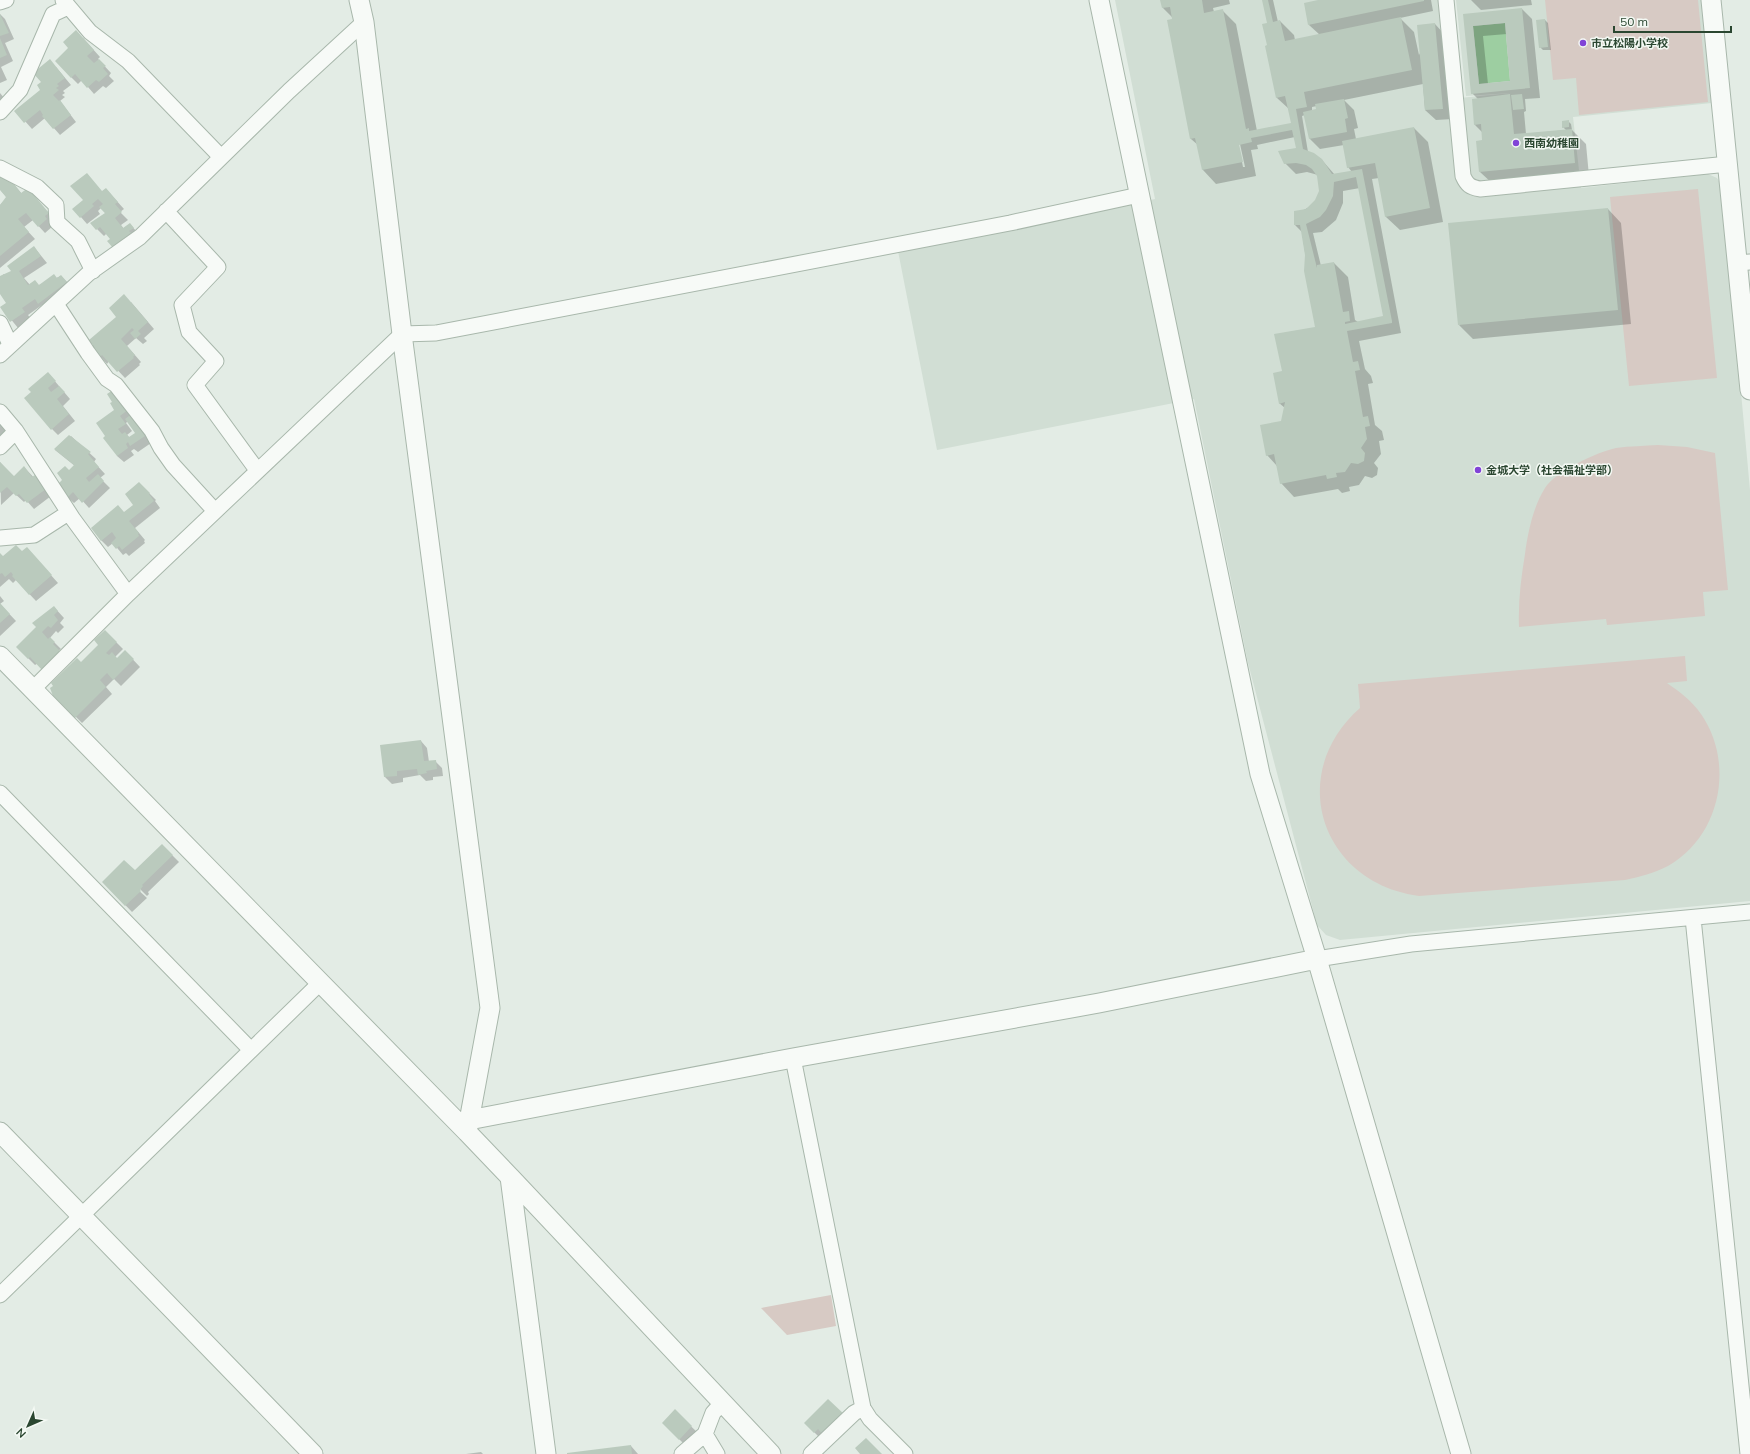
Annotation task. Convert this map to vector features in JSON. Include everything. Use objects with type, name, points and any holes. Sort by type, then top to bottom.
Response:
[{"type":"street","points":[[0,2],[6,0]]},
{"type":"street","points":[[359,0],[364,22],[402,334],[490,1008],[468,1126]]},
{"type":"street","points":[[1099,0],[1260,774],[1317,959],[1461,1454]]},
{"type":"street","points":[[1446,0],[1463,176],[1466,184],[1472,188],[1480,189],[1728,164]]},
{"type":"street","points":[[1711,0],[1728,164],[1744,262],[1750,390]]},
{"type":"street","points":[[0,112],[20,90],[53,14],[65,3],[90,32],[128,61],[221,157]]},
{"type":"street","points":[[5,350],[93,271],[140,237],[289,91],[364,22]]},
{"type":"street","points":[[0,168],[37,186],[56,205],[57,222],[78,241],[93,271]]},
{"type":"street","points":[[33,689],[128,594],[402,334],[436,333],[1010,222],[1139,195]]},
{"type":"street","points":[[166,211],[218,267],[182,306],[189,332],[216,361],[195,385],[257,470]]},
{"type":"street","points":[[56,304],[88,353],[107,379],[116,385],[143,419],[173,465],[215,511]]},
{"type":"street","points":[[0,323],[5,350]]},
{"type":"street","points":[[0,412],[16,431],[68,512],[128,594]]},
{"type":"street","points":[[0,447],[16,431]]},
{"type":"street","points":[[0,538],[34,534],[68,512]]},
{"type":"street","points":[[0,656],[320,982],[468,1126],[510,1177],[771,1454]]},
{"type":"street","points":[[0,793],[251,1050]]},
{"type":"street","points":[[468,1126],[793,1058],[1098,1003],[1317,959],[1411,944],[1750,912]]},
{"type":"street","points":[[1693,918],[1748,1454]]},
{"type":"street","points":[[0,1295],[320,982]]},
{"type":"street","points":[[793,1058],[863,1408],[870,1419],[905,1454]]},
{"type":"street","points":[[0,1132],[313,1454]]},
{"type":"street","points":[[510,1177],[546,1454]]},
{"type":"street","points":[[682,1454],[706,1434],[714,1413],[722,1403]]},
{"type":"street","points":[[811,1454],[854,1413],[863,1408]]},
{"type":"street","points":[[706,1434],[717,1454]]},
{"type":"shaded area","name":"金城大学（社会福祉学部）","points":[[1115,0],[1439,0],[1449,99],[1511,93],[1466,96],[1456,0],[1702,0],[1712,103],[1573,117],[1581,188],[1708,174],[1717,178],[1722,186],[1750,490],[1750,901],[1340,940],[1326,935],[1317,925],[1248,663],[1194,399],[937,450],[898,251],[1155,199]]},
{"type":"shaded area","name":"市立松陽小学校","points":[[1545,0],[1698,0],[1708,102],[1579,115],[1576,78],[1553,80]]},
{"type":"shaded area","points":[[1505,23],[1510,81],[1479,84],[1473,26]]},
{"type":"shaded area","points":[[1698,189],[1717,378],[1629,386],[1610,197]]},
{"type":"shaded area","points":[[1658,445],[1687,447],[1715,453],[1728,590],[1703,592],[1705,616],[1607,625],[1606,619],[1519,627],[1520,590],[1528,537],[1534,511],[1545,488],[1558,475],[1567,469],[1608,450],[1632,446]]},
{"type":"shaded area","points":[[1685,656],[1687,681],[1667,683],[1694,705],[1712,733],[1718,754],[1719,776],[1717,797],[1711,818],[1700,836],[1686,853],[1668,866],[1636,878],[1625,880],[1419,896],[1385,887],[1358,870],[1337,848],[1325,822],[1320,793],[1324,763],[1337,734],[1360,708],[1358,684]]},
{"type":"shaded area","points":[[831,1295],[836,1326],[787,1335],[761,1308]]},
{"type":"building","points":[[1160,0],[1202,0],[1204,13],[1223,9],[1246,129],[1249,128],[1249,131],[1291,123],[1285,96],[1276,98],[1265,46],[1267,45],[1262,24],[1267,23],[1262,0],[1268,0],[1273,22],[1280,20],[1285,41],[1401,17],[1412,70],[1304,92],[1307,107],[1296,109],[1303,149],[1314,153],[1322,159],[1332,174],[1362,169],[1392,321],[1392,323],[1347,331],[1353,362],[1358,361],[1360,370],[1355,371],[1363,417],[1368,416],[1370,426],[1365,427],[1367,439],[1361,448],[1365,453],[1364,461],[1358,464],[1351,463],[1345,472],[1336,473],[1337,477],[1327,479],[1326,475],[1280,484],[1274,454],[1266,456],[1260,425],[1281,421],[1285,402],[1279,404],[1273,373],[1282,371],[1274,334],[1315,327],[1304,271],[1305,255],[1300,225],[1294,225],[1294,211],[1306,209],[1315,200],[1319,191],[1317,176],[1312,169],[1306,165],[1296,163],[1284,164],[1278,151],[1296,148],[1292,130],[1251,138],[1252,142],[1239,145],[1243,162],[1202,170],[1195,138],[1190,139],[1167,20],[1172,19],[1170,7],[1162,8]],"holes":[[[1356,177],[1383,316],[1345,324],[1345,322],[1350,321],[1349,311],[1343,312],[1334,262],[1317,265],[1317,268],[1306,224],[1320,217],[1326,210],[1333,196],[1334,182]]]},
{"type":"building","points":[[1318,0],[1424,1],[1308,25],[1304,3]]},
{"type":"building","points":[[1522,8],[1530,88],[1471,94],[1463,14]],"holes":[[[1505,23],[1510,81],[1479,84],[1473,26]]]},
{"type":"building","points":[[0,14],[9,33],[0,36]]},
{"type":"building","points":[[1545,19],[1548,47],[1539,48],[1536,20]]},
{"type":"building","points":[[1435,23],[1443,109],[1425,110],[1417,25]]},
{"type":"building","points":[[76,30],[94,50],[87,56],[94,63],[99,59],[106,66],[103,68],[108,74],[99,82],[96,80],[87,88],[75,74],[71,78],[55,61],[68,48],[63,42]]},
{"type":"building","points":[[0,38],[7,55],[0,58]]},
{"type":"building","points":[[50,59],[65,78],[57,84],[59,86],[56,88],[59,90],[53,95],[59,101],[60,100],[71,115],[53,129],[42,116],[43,115],[40,110],[24,123],[14,111],[40,90],[37,85],[41,82],[33,73]]},
{"type":"building","points":[[1510,94],[1514,134],[1572,129],[1575,163],[1479,172],[1476,141],[1482,140],[1481,124],[1474,125],[1472,99]]},
{"type":"building","points":[[1522,94],[1524,109],[1513,110],[1511,95]]},
{"type":"building","points":[[1344,99],[1348,118],[1345,119],[1347,132],[1309,139],[1303,112],[1316,109],[1315,104]]},
{"type":"building","points":[[1569,120],[1569,127],[1562,128],[1562,121]]},
{"type":"building","points":[[1414,127],[1430,208],[1385,217],[1375,163],[1347,168],[1342,141]]},
{"type":"building","points":[[0,172],[6,174],[21,193],[28,188],[49,213],[45,216],[47,219],[38,227],[26,213],[18,219],[29,232],[0,256],[0,205],[6,197],[0,190]]},
{"type":"building","points":[[87,173],[102,191],[106,188],[118,202],[115,204],[122,212],[115,218],[123,228],[130,223],[134,228],[129,231],[131,233],[113,248],[107,241],[110,239],[100,227],[96,230],[90,223],[105,213],[99,207],[103,204],[98,199],[92,204],[94,206],[80,218],[72,209],[83,200],[70,186]]},
{"type":"building","points":[[1608,208],[1618,310],[1458,325],[1448,223]]},
{"type":"building","points":[[34,246],[41,256],[19,271],[28,285],[35,280],[39,285],[54,274],[57,278],[61,275],[67,282],[38,304],[35,299],[22,308],[25,312],[10,322],[0,307],[6,303],[0,294],[0,276],[11,271],[7,266]]},
{"type":"building","points":[[124,294],[148,322],[138,331],[141,334],[135,339],[130,333],[134,330],[132,328],[121,339],[135,355],[133,357],[134,358],[117,372],[102,355],[99,358],[90,347],[93,345],[89,340],[116,317],[109,308]]},
{"type":"building","points":[[48,372],[56,381],[48,388],[51,392],[59,386],[65,392],[57,399],[69,414],[51,430],[24,398],[31,392],[28,389]]},
{"type":"building","points":[[113,390],[129,409],[120,416],[126,424],[118,429],[122,434],[125,432],[129,437],[135,433],[125,419],[133,413],[144,428],[141,430],[145,436],[130,446],[128,442],[126,444],[128,448],[117,456],[103,438],[105,436],[96,423],[114,410],[110,403],[112,402],[107,394]]},
{"type":"building","points":[[69,435],[91,452],[88,454],[99,467],[86,478],[89,482],[98,474],[104,481],[82,503],[73,492],[67,498],[56,486],[62,480],[57,473],[65,466],[69,470],[74,465],[54,449]]},
{"type":"building","points":[[0,462],[14,476],[24,466],[32,477],[35,475],[46,489],[27,503],[19,494],[16,496],[7,487],[0,493]]},
{"type":"building","points":[[139,482],[150,493],[149,494],[154,501],[129,521],[139,533],[139,536],[122,550],[119,546],[116,549],[111,543],[116,538],[112,532],[101,541],[91,528],[118,505],[124,512],[133,505],[125,494]]},
{"type":"building","points":[[16,545],[22,551],[27,547],[52,575],[29,595],[12,576],[13,575],[11,572],[5,577],[2,573],[0,574],[0,553],[3,556]]},
{"type":"building","points":[[0,603],[10,614],[0,623]]},
{"type":"building","points":[[54,606],[58,611],[54,615],[58,620],[51,628],[48,626],[42,632],[48,639],[50,637],[55,642],[53,644],[61,652],[42,670],[30,657],[28,659],[16,647],[36,627],[32,623]]},
{"type":"building","points":[[105,630],[117,642],[106,653],[109,655],[112,652],[117,658],[125,650],[134,659],[113,680],[107,673],[100,680],[106,687],[75,718],[53,696],[50,688],[53,686],[51,683],[77,658],[81,662],[98,645],[94,640]]},
{"type":"building","points":[[421,740],[424,761],[436,760],[437,769],[426,771],[427,773],[418,775],[417,769],[397,771],[397,776],[384,777],[380,745]]},
{"type":"building","points":[[162,844],[173,855],[142,885],[141,891],[125,906],[102,882],[124,860],[135,870]]},
{"type":"building","points":[[828,1399],[845,1415],[824,1436],[818,1429],[814,1433],[804,1423]]},
{"type":"building","points":[[675,1409],[692,1426],[679,1440],[662,1423]]},
{"type":"building","points":[[866,1438],[882,1454],[860,1454],[855,1448]]},
{"type":"building","points":[[631,1445],[632,1454],[567,1454],[567,1453]]},
{"type":"place","name":"市立松陽小学校","points":[[1583,43]]},
{"type":"place","name":"西南幼稚園","points":[[1516,143]]},
{"type":"place","name":"金城大学（社会福祉学部）","points":[[1478,470]]}]
